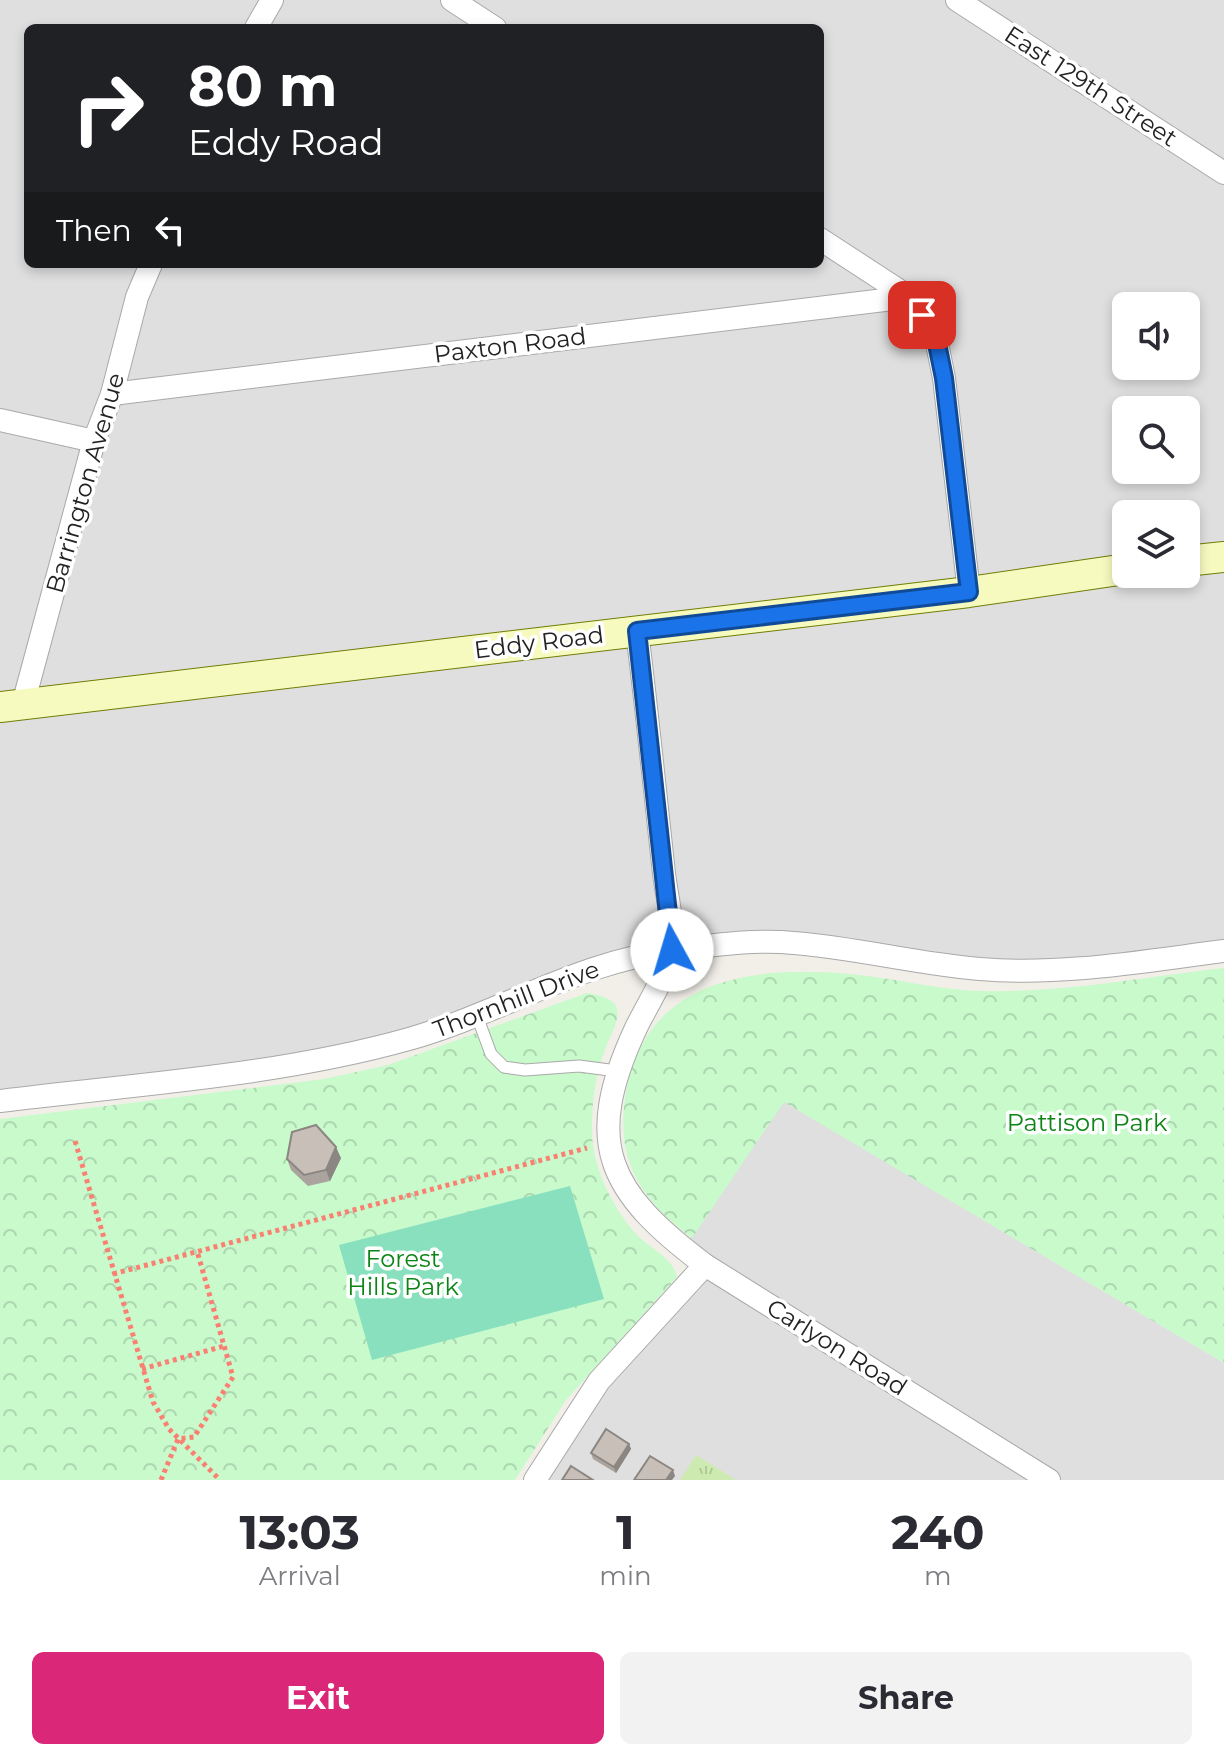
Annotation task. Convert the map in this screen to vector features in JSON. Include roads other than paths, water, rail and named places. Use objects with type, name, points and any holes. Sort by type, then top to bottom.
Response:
[{"type":"street","points":[[258,24],[272,0]]},
{"type":"street","points":[[452,0],[489,24]]},
{"type":"street","name":"East 129th Street","points":[[957,0],[1224,173]]},
{"type":"street","points":[[824,242],[909,297],[935,334],[944,378],[969,592]]},
{"type":"street","name":"Barrington Avenue","points":[[12,705],[94,441],[112,394],[137,297],[149,268]]},
{"type":"street","name":"Paxton Road","points":[[112,394],[909,297]]},
{"type":"street","points":[[0,420],[94,441]]},
{"type":"street","points":[[1200,560],[1224,557]]},
{"type":"street","name":"Eddy Road","points":[[12,705],[969,592],[1112,571]]},
{"type":"street","points":[[637,631],[672,950]]},
{"type":"street","name":"Thornhill Drive","points":[[0,1101],[312,1062],[410,1039],[477,1016],[557,980],[604,964],[672,950],[792,942],[981,969],[1031,971],[1224,951]]},
{"type":"street","name":"Carlyon Road","points":[[672,950],[617,1071],[610,1097],[608,1126],[613,1160],[634,1204],[663,1233],[705,1265],[1049,1480]]},
{"type":"street","points":[[535,1480],[599,1381],[705,1265]]},
{"type":"lane","points":[[477,1016],[491,1054],[504,1067],[525,1070],[579,1066],[617,1071]]},
{"type":"park label","name":"Pattison Park","points":[[1087,1122]]},
{"type":"park label","name":"Forest Hills Park","points":[[403,1272]]}]
